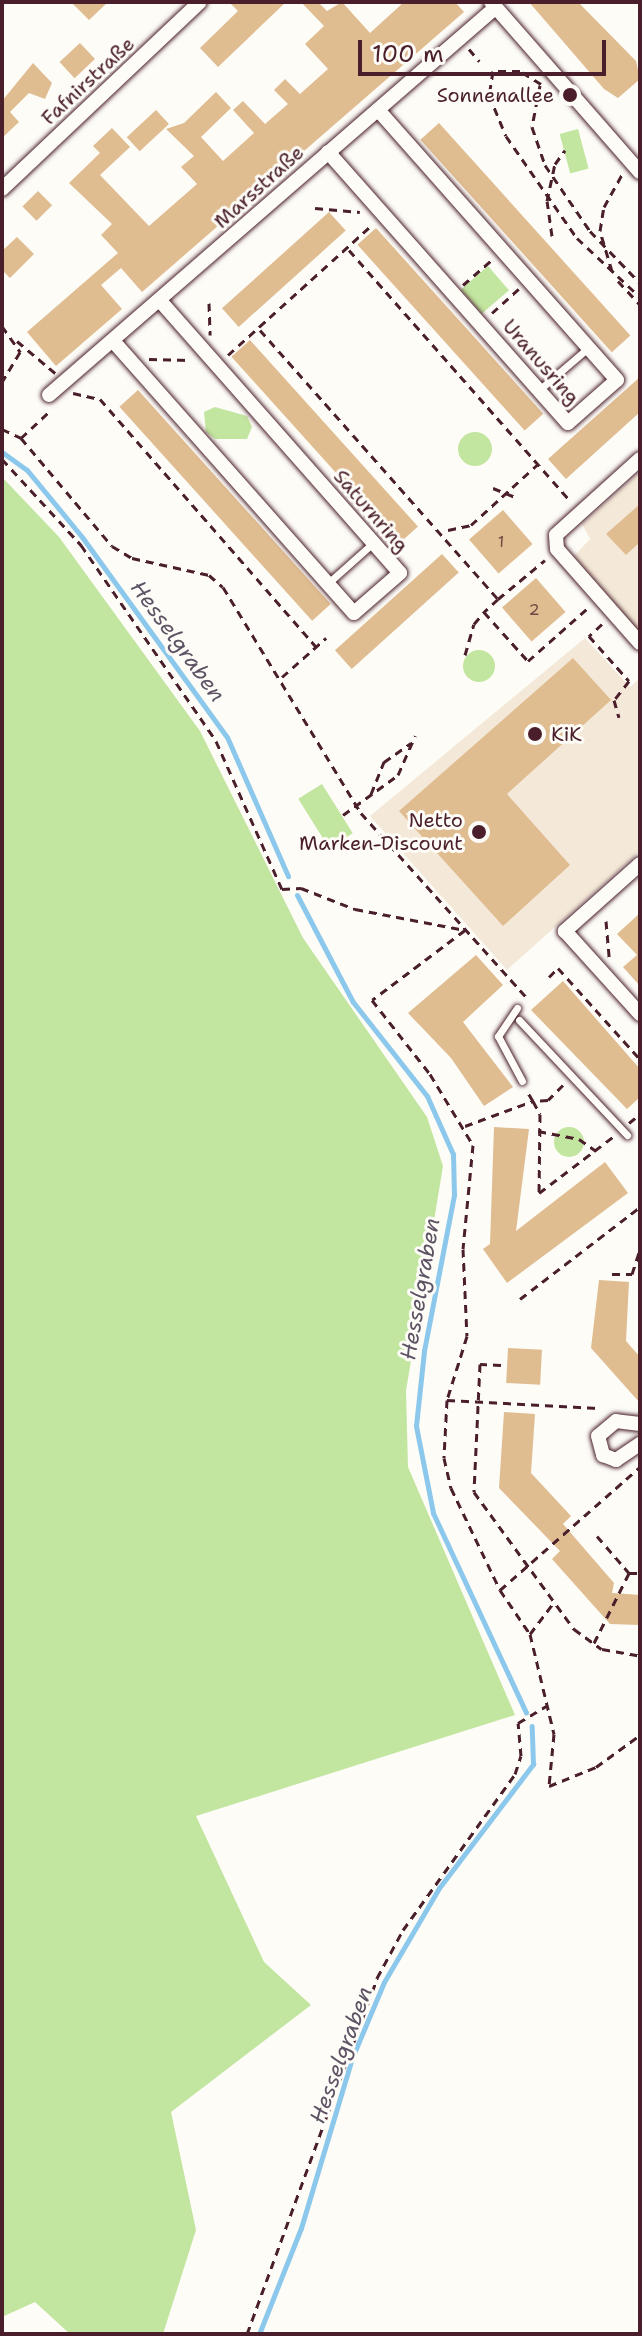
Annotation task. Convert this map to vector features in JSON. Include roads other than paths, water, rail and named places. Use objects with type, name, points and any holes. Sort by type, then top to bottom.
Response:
[{"type":"street","name":"Fafnirstraße","points":[[2,189],[200,2]]},
{"type":"street","name":"Marsstraße","points":[[49,395],[114,342],[493,5]]},
{"type":"street","points":[[493,5],[640,172]]},
{"type":"street","name":"Uranusring","points":[[328,152],[568,423],[617,380],[378,110]]},
{"type":"street","name":"Saturnring","points":[[114,342],[354,613],[400,573],[160,301]]},
{"type":"street","points":[[640,459],[556,535],[557,549],[640,643]]},
{"type":"street","points":[[640,864],[565,931],[640,1014]]},
{"type":"street","points":[[640,1424],[616,1421],[598,1436],[603,1455],[616,1460],[640,1444]]},
{"type":"lane","points":[[539,390],[588,348]]},
{"type":"lane","points":[[327,584],[373,543]]},
{"type":"lane","points":[[517,1008],[498,1036],[522,1081]]},
{"type":"lane","points":[[519,1020],[624,1132]]},
{"type":"waterway","name":"Hesselgraben","points":[[2,452],[27,470],[82,537],[227,737],[288,876]]},
{"type":"waterway","name":"Hesselgraben","points":[[297,895],[353,1002],[427,1096],[453,1154],[454,1195],[424,1351],[416,1426],[433,1513],[526,1712]]},
{"type":"waterway","name":"Hesselgraben","points":[[259,2334],[301,2228],[352,2058],[384,1982],[439,1888],[533,1764],[532,1726]]},
{"type":"place","name":"Sonnenallee","points":[[570,95]]},
{"type":"place","name":"KiK","points":[[535,734]]},
{"type":"place","name":"Netto Marken-Discount","points":[[479,832]]}]
